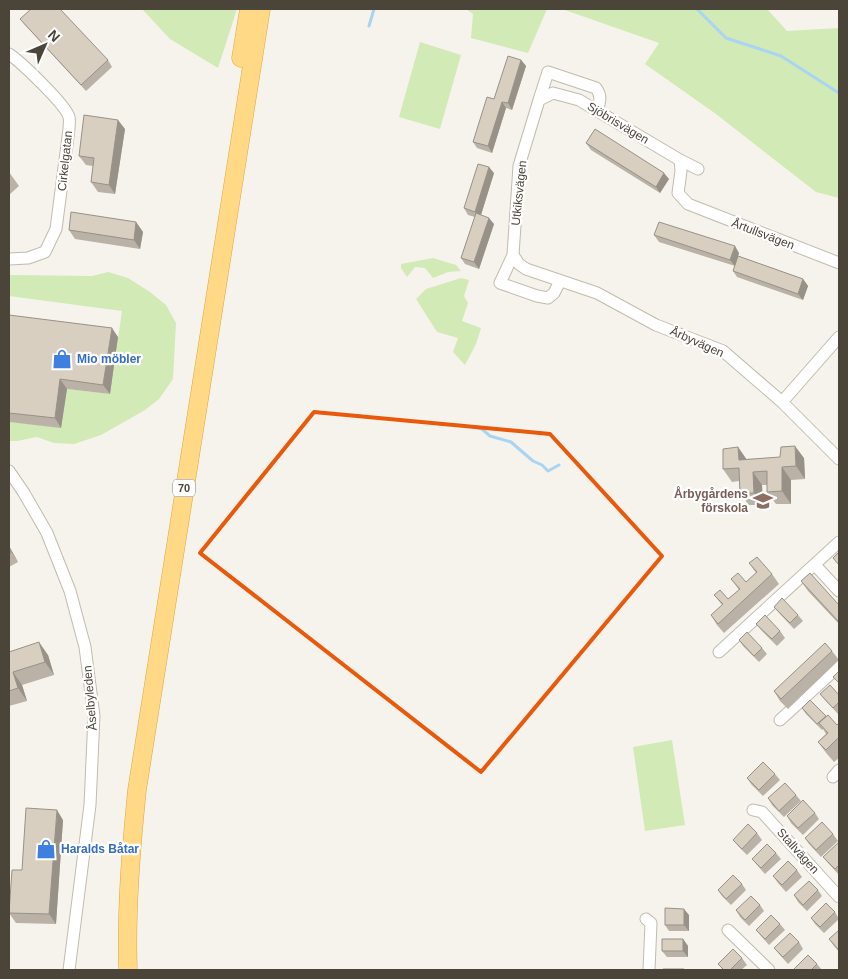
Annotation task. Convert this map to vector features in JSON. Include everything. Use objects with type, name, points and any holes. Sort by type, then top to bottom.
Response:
[{"type":"highway","name":"70","points":[[116,970],[115,946],[119,845],[126,786],[248,9]]},
{"type":"highway","name":"70","points":[[128,970],[127,944],[131,848],[137,790],[261,9]]},
{"type":"street","name":"Cirkelgatan","points":[[9,54],[19,60],[69,116],[69,129],[56,229],[45,252],[28,258],[9,259]]},
{"type":"street","name":"Utkiksvägen","points":[[513,255],[519,166],[548,72],[596,88],[600,93],[597,111]]},
{"type":"street","name":"Sjöbrisvägen","points":[[539,100],[553,93],[579,100],[698,169]]},
{"type":"street","name":"Årtullsvägen","points":[[680,160],[681,171],[678,193],[688,204],[839,263]]},
{"type":"street","name":"Årbyvägen","points":[[513,255],[519,264],[526,269],[597,293],[656,325],[722,351],[782,402],[839,459]]},
{"type":"street","points":[[513,255],[500,283],[548,298],[554,293],[560,281]]},
{"type":"street","points":[[782,402],[839,337]]},
{"type":"street","name":"Åselbyleden","points":[[9,471],[47,533],[70,591],[85,647],[94,716],[90,805],[69,970]]},
{"type":"street","points":[[719,652],[839,542]]},
{"type":"street","points":[[815,565],[839,590]]},
{"type":"street","points":[[780,720],[839,666]]},
{"type":"street","name":"Stallvägen","points":[[753,810],[762,812],[839,897]]},
{"type":"street","points":[[646,919],[651,923],[649,970]]},
{"type":"street","points":[[728,930],[768,970]]},
{"type":"highlighted area","points":[[314,412],[550,434],[662,556],[481,772],[200,553]]},
{"type":"green space","points":[[142,9],[237,9],[218,68],[170,39]]},
{"type":"green space","points":[[466,9],[547,9],[528,53],[471,38],[473,14]]},
{"type":"green space","points":[[562,9],[767,9],[787,31],[839,28],[839,198],[816,192],[716,114],[645,64],[659,43]]},
{"type":"green space","points":[[420,42],[461,55],[440,129],[399,117]]},
{"type":"green space","points":[[433,258],[456,265],[461,271],[448,272],[433,278],[425,268],[415,267],[407,277],[401,268],[401,264]]},
{"type":"green space","points":[[108,272],[128,278],[166,305],[176,323],[173,379],[159,399],[145,410],[101,435],[74,444],[54,443],[37,437],[9,441],[9,422],[61,427],[67,389],[110,394],[122,311],[9,296],[9,275],[92,276]]},
{"type":"green space","points":[[461,278],[469,280],[464,296],[468,303],[462,321],[481,328],[476,344],[465,365],[453,352],[458,338],[437,332],[416,299],[426,289]]},
{"type":"green space","points":[[672,740],[685,825],[645,831],[633,747]]},
{"type":"building","points":[[31,9],[60,9],[108,60],[81,85],[20,19]]},
{"type":"building","points":[[508,56],[521,60],[508,103],[502,102],[488,146],[473,142],[487,97],[494,99]]},
{"type":"building","points":[[84,115],[118,120],[109,185],[91,182],[94,158],[79,156]]},
{"type":"building","points":[[595,129],[664,173],[656,187],[586,143]]},
{"type":"building","points":[[478,164],[489,167],[475,212],[464,208]]},
{"type":"building","points":[[71,212],[136,222],[134,240],[69,230]]},
{"type":"building","points":[[476,213],[489,218],[474,262],[461,258]]},
{"type":"building","points":[[659,222],[735,246],[730,260],[654,235]]},
{"type":"building","points":[[738,256],[803,279],[798,294],[733,271]]},
{"type":"building","name":"Mio möbler","points":[[9,315],[112,328],[103,385],[60,379],[55,418],[9,413]]},
{"type":"building","points":[[795,446],[796,466],[782,467],[782,491],[767,492],[767,471],[753,472],[754,493],[740,493],[739,468],[723,469],[723,449],[738,447],[739,460],[780,457],[781,447]]},
{"type":"building","points":[[839,552],[839,565],[833,558]]},
{"type":"building","points":[[757,557],[772,574],[718,624],[711,615],[723,604],[714,595],[720,590],[728,599],[740,589],[731,579],[738,573],[746,582],[757,572],[749,563]]},
{"type":"building","points":[[810,573],[839,605],[839,622],[801,581]]},
{"type":"building","points":[[782,598],[798,615],[790,623],[774,607]]},
{"type":"building","points":[[765,615],[780,631],[772,639],[756,624]]},
{"type":"building","points":[[747,632],[762,648],[754,656],[739,640]]},
{"type":"building","points":[[39,642],[45,662],[13,672],[18,688],[9,691],[9,652]]},
{"type":"building","points":[[825,643],[832,651],[781,699],[774,691]]},
{"type":"building","points":[[839,671],[839,683],[833,677]]},
{"type":"building","points":[[830,685],[839,695],[839,702],[833,708],[820,694]]},
{"type":"building","points":[[810,700],[826,716],[817,724],[802,708]]},
{"type":"building","points":[[828,715],[837,725],[839,723],[839,737],[826,750],[818,742],[828,733],[819,723]]},
{"type":"building","points":[[763,762],[775,774],[759,790],[747,778]]},
{"type":"building","points":[[785,783],[796,795],[779,811],[768,798]]},
{"type":"building","points":[[803,800],[815,813],[798,828],[787,816]]},
{"type":"building","name":"Haralds Båtar","points":[[26,808],[57,810],[49,914],[9,913],[12,870],[22,870]]},
{"type":"building","points":[[822,822],[833,834],[816,850],[805,838]]},
{"type":"building","points":[[748,824],[757,833],[742,849],[733,840]]},
{"type":"building","points":[[839,842],[839,865],[835,869],[823,857]]},
{"type":"building","points":[[767,844],[776,853],[761,868],[752,859]]},
{"type":"building","points":[[788,861],[797,870],[782,885],[773,876]]},
{"type":"building","points":[[733,875],[742,884],[726,899],[718,890]]},
{"type":"building","points":[[809,881],[818,890],[803,905],[794,895]]},
{"type":"building","points":[[751,896],[760,905],[745,920],[736,910]]},
{"type":"building","points":[[826,903],[835,912],[820,927],[811,918]]},
{"type":"building","points":[[665,908],[684,909],[684,925],[665,925]]},
{"type":"building","points":[[771,915],[780,924],[765,939],[756,930]]},
{"type":"building","points":[[839,930],[839,947],[838,949],[829,939]]},
{"type":"building","points":[[790,933],[799,942],[783,957],[774,948]]},
{"type":"building","points":[[662,939],[683,939],[683,951],[662,951]]},
{"type":"building","points":[[733,949],[742,958],[730,970],[724,970],[718,964]]},
{"type":"building","points":[[808,955],[817,964],[811,970],[793,970]]},
{"type":"building","points":[[684,969],[684,970],[663,970]]},
{"type":"waterway","points":[[369,26],[374,9]]},
{"type":"waterway","points":[[697,9],[726,38],[781,56],[839,93]]},
{"type":"waterway","points":[[474,427],[482,429],[490,436],[511,442],[548,471],[559,465]]},
{"type":"place","name":"Mio möbler","points":[[62,359]]},
{"type":"place","name":"Årbygårdens förskola","points":[[763,501]]},
{"type":"place","name":"Haralds Båtar","points":[[46,849]]}]
